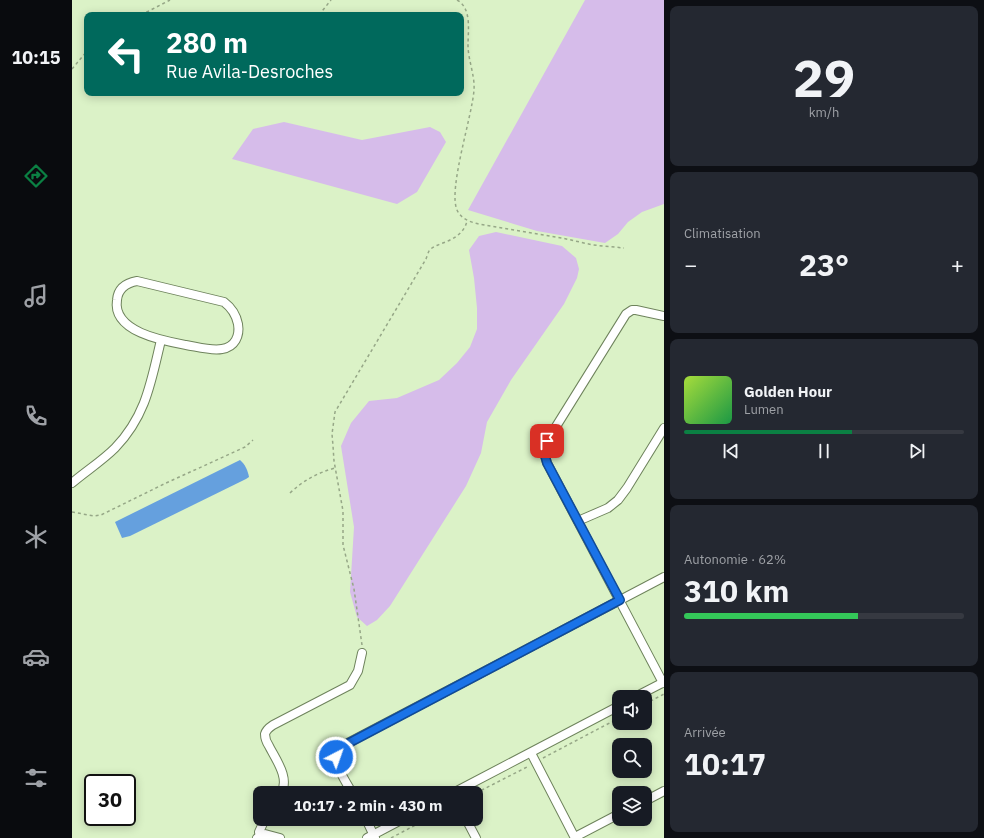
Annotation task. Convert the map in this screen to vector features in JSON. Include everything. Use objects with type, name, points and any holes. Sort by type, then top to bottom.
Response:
[{"type":"street","points":[[137,281],[224,302],[234,311],[237,320],[238,334],[236,341],[231,346],[223,349],[206,349],[161,340],[134,329],[120,316],[117,310],[116,302],[120,290],[125,285],[137,281]]},
{"type":"street","points":[[648,690],[663,682],[547,463],[544,454],[544,447],[626,314],[632,310],[636,310],[664,316]]},
{"type":"street","points":[[72,483],[101,461],[114,448],[137,419],[148,394],[161,340]]},
{"type":"street","points":[[578,521],[612,505],[618,500],[664,428]]},
{"type":"street","points":[[349,786],[336,760],[338,752],[344,745],[664,577]]},
{"type":"street","points":[[284,786],[284,780],[278,763],[267,743],[265,734],[273,725],[350,685],[358,671],[362,653]]},
{"type":"street","points":[[466,786],[612,710]]},
{"type":"street","points":[[531,752],[575,837],[612,818]]},
{"type":"street","points":[[652,797],[664,791]]},
{"type":"street","points":[[262,826],[258,837],[269,834],[280,838]]},
{"type":"street","points":[[368,826],[372,837],[391,826]]},
{"type":"street","points":[[470,826],[476,838]]},
{"type":"path","points":[[147,12],[170,0]]},
{"type":"path","points":[[321,12],[331,0]]},
{"type":"path","points":[[457,0],[463,4],[468,19],[468,47],[474,88],[460,158],[455,194],[457,210],[467,221],[479,224],[562,238],[593,245],[624,248]]},
{"type":"path","points":[[72,69],[84,55]]},
{"type":"path","points":[[362,653],[354,588],[343,545],[343,511],[335,468],[332,434],[334,416],[339,404],[429,251],[434,246],[450,240],[464,231],[467,221]]},
{"type":"path","points":[[72,512],[86,516],[101,515],[245,447],[253,440]]},
{"type":"path","points":[[290,493],[308,478],[335,468]]},
{"type":"path","points":[[652,700],[664,694]]},
{"type":"path","points":[[545,758],[612,722]]},
{"type":"path","points":[[483,789],[527,767]]},
{"type":"path","points":[[391,838],[414,826]]},
{"type":"shaded area","points":[[585,0],[664,0],[664,204],[642,212],[628,222],[618,234],[605,243],[537,231],[468,210]]},
{"type":"shaded area","points":[[284,122],[362,140],[430,127],[440,132],[446,142],[417,192],[397,204],[232,159],[253,129]]},
{"type":"shaded area","points":[[496,232],[562,246],[576,258],[579,269],[577,278],[564,304],[511,380],[487,422],[481,453],[466,486],[390,606],[377,620],[367,626],[357,617],[350,592],[354,527],[341,446],[351,423],[369,401],[397,398],[439,380],[457,363],[470,347],[477,329],[477,308],[469,250],[479,236]]},
{"type":"water","points":[[240,460],[248,472],[249,477],[246,479],[130,536],[122,538],[115,522]]},
{"type":"route","points":[[336,757],[341,747],[620,600],[547,463],[544,452],[544,447],[547,441]]}]
